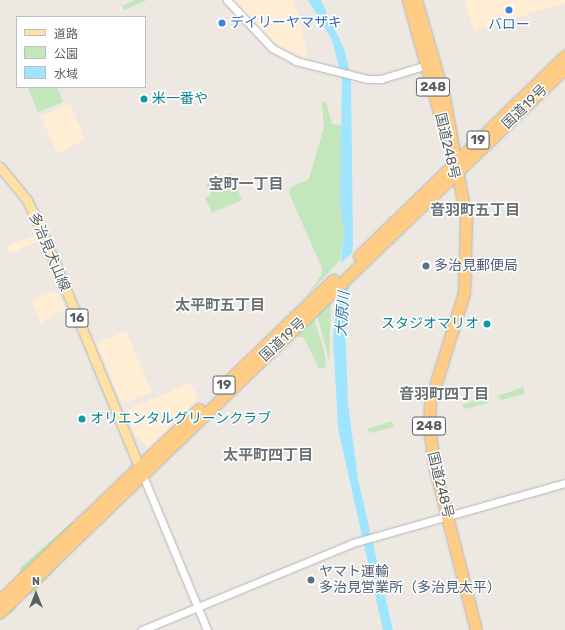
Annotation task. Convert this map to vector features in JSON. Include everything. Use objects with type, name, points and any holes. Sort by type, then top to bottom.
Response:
[{"type":"highway","name":"国道248号","points":[[408,0],[444,97],[454,169]]},
{"type":"highway","name":"国道248号","points":[[416,0],[432,63],[465,223],[467,266],[464,293],[430,414],[430,444],[476,630]]},
{"type":"highway","name":"国道19号","points":[[454,169],[480,138],[565,56]]},
{"type":"highway","name":"国道19号","points":[[0,600],[141,470],[454,169],[565,68]]},
{"type":"highway","name":"248","points":[[444,97],[457,142],[468,145],[480,138]]},
{"type":"highway","name":"国道19号","points":[[0,612],[141,470]]},
{"type":"main road","name":"多治見犬山線","points":[[0,167],[27,200],[46,241],[141,470]]},
{"type":"street","points":[[227,0],[272,48],[296,61],[359,78],[381,79],[432,63]]},
{"type":"street","points":[[141,470],[207,630]]},
{"type":"street","points":[[142,630],[197,605],[356,543],[448,519],[565,483]]},
{"type":"shaded area","points":[[233,0],[292,0],[299,16],[308,59],[272,43]]},
{"type":"shaded area","name":"バロー","points":[[464,0],[565,0],[565,3],[474,31]]},
{"type":"shaded area","points":[[70,104],[85,139],[57,154],[41,116]]},
{"type":"shaded area","points":[[34,235],[37,242],[10,254],[6,247]]},
{"type":"shaded area","points":[[54,291],[59,294],[65,309],[41,324],[31,301]]},
{"type":"shaded area","points":[[126,331],[152,392],[122,404],[96,343]]},
{"type":"shaded area","points":[[190,383],[198,399],[149,448],[134,433],[125,411]]},
{"type":"green space","points":[[135,0],[147,0],[124,10],[122,6]]},
{"type":"green space","points":[[28,88],[57,88],[63,102],[38,112]]},
{"type":"green space","points":[[326,101],[332,124],[341,125],[344,232],[340,260],[302,301],[321,276],[322,268],[289,193],[290,188],[309,179],[324,127],[322,103]]},
{"type":"green space","points":[[231,174],[242,200],[212,213],[205,198],[211,195],[206,184]]},
{"type":"green space","points":[[331,302],[329,360],[317,315]]},
{"type":"green space","points":[[314,319],[325,354],[326,367],[319,369],[304,338],[296,336]]},
{"type":"green space","points":[[523,387],[525,394],[501,400],[498,396]]},
{"type":"green space","points":[[487,396],[489,403],[465,409],[462,405]]},
{"type":"green space","points":[[392,421],[394,427],[370,433],[367,429]]},
{"type":"green space","points":[[72,522],[75,522],[20,575],[20,568]]},
{"type":"green space","points":[[83,539],[33,594],[29,594],[28,592]]},
{"type":"green space","points":[[19,599],[15,610],[0,620],[0,618]]},
{"type":"water","name":"大原川","points":[[308,0],[321,0],[345,51],[351,80],[353,245],[345,323],[348,404],[358,479],[393,630],[383,630],[338,428],[333,337],[344,232],[340,198],[342,79],[332,40]]},
{"type":"pier","points":[[354,251],[351,283],[335,298],[338,266]]},
{"type":"place","name":"バロー","points":[[509,10]]},
{"type":"place","name":"デイリーヤマザキ","points":[[222,23]]},
{"type":"place","name":"米一番や","points":[[144,99]]},
{"type":"place","name":"多治見郵便局","points":[[426,266]]},
{"type":"place","name":"スタジオマリオ","points":[[487,324]]},
{"type":"place","name":"オリエンタルグリーンクラブ","points":[[82,419]]},
{"type":"place","name":"ヤマト運輸 多治見営業所（多治見太平）","points":[[311,580]]},
{"type":"district","name":"宝町一丁目","points":[[246,185]]},
{"type":"district","name":"音羽町五丁目","points":[[475,211]]},
{"type":"district","name":"太平町五丁目","points":[[220,306]]},
{"type":"district","name":"音羽町四丁目","points":[[444,395]]},
{"type":"district","name":"太平町四丁目","points":[[268,456]]}]
